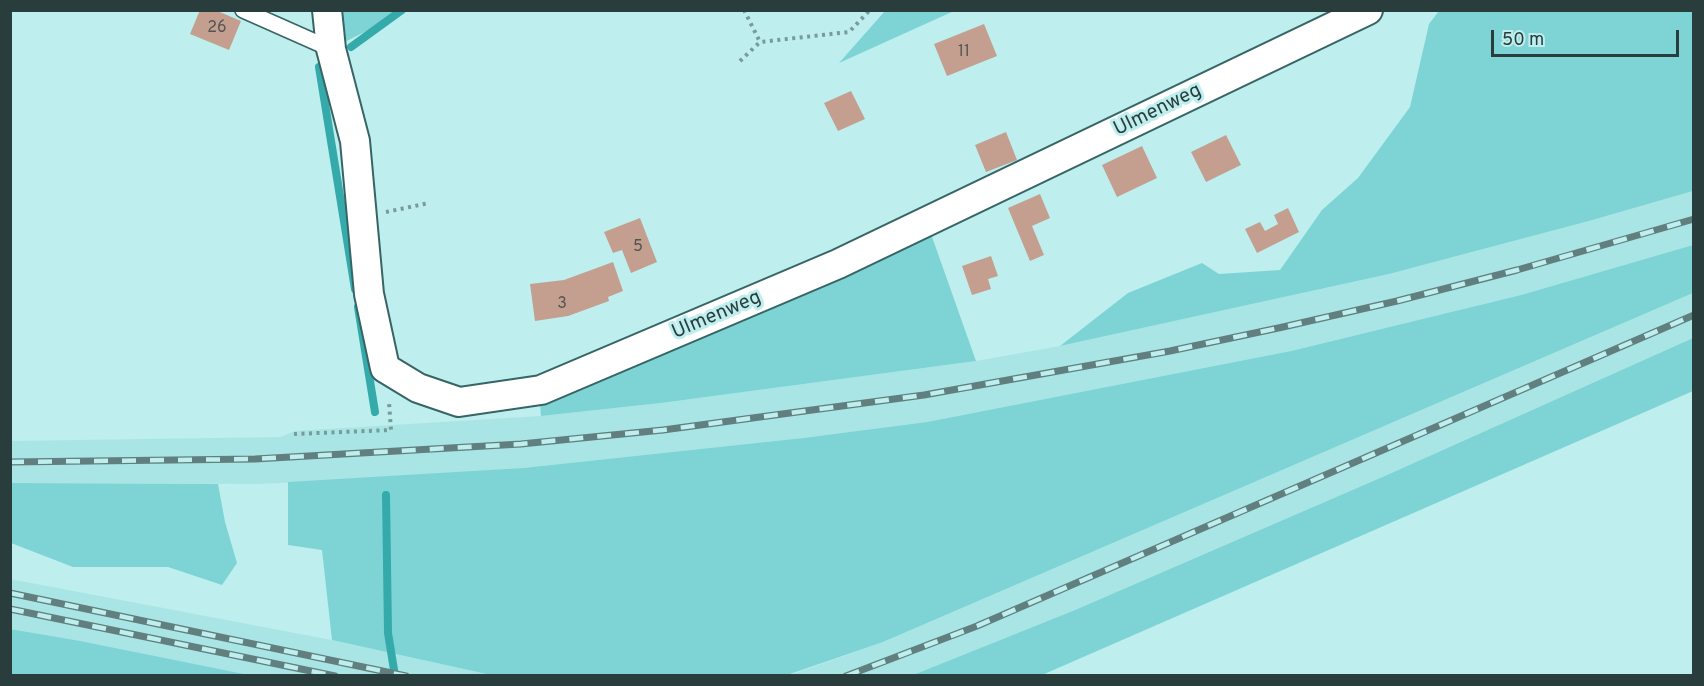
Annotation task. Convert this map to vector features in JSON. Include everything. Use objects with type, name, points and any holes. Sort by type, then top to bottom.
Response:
[{"type":"street","name":"Ulmenweg","points":[[327,10],[331,49],[355,141],[369,294],[385,368],[418,388],[459,402],[541,390],[838,264],[1368,10]]},
{"type":"lane","points":[[243,10],[331,49]]},
{"type":"path","points":[[744,10],[760,42]]},
{"type":"path","points":[[740,60],[760,42],[849,32],[870,10]]},
{"type":"path","points":[[363,217],[429,203]]},
{"type":"path","points":[[294,434],[391,430]]},
{"type":"shaded area","points":[[327,10],[406,11],[331,49]]},
{"type":"shaded area","points":[[885,11],[954,11],[839,63]]},
{"type":"shaded area","points":[[1439,11],[1693,11],[1693,191],[1389,274],[1060,346],[1128,293],[1202,263],[1219,274],[1280,270],[1322,210],[1358,178],[1410,107],[1429,24]]},
{"type":"shaded area","points":[[1693,191],[1693,245],[1521,295],[1291,351],[927,422],[803,438],[523,468],[402,477],[258,484],[11,483],[11,441],[280,437],[295,431],[541,416],[661,403],[976,361],[1060,346],[1389,274]]},
{"type":"shaded area","points":[[931,234],[976,361],[661,403],[541,416],[540,403]]},
{"type":"shaded area","points":[[1693,245],[1693,293],[883,642],[787,675],[491,675],[332,640],[322,550],[288,545],[288,482],[523,468],[803,438],[927,422],[1291,351],[1521,295]]},
{"type":"shaded area","points":[[1693,293],[1693,338],[1387,475],[1075,610],[913,675],[787,676],[883,642]]},
{"type":"shaded area","points":[[1693,338],[1693,391],[1042,675],[913,675],[1075,610],[1387,475]]},
{"type":"shaded area","points":[[10,483],[218,484],[225,522],[237,563],[222,585],[168,567],[73,567],[11,543]]},
{"type":"shaded area","points":[[10,579],[332,640],[491,675],[249,675],[11,629]]},
{"type":"shaded area","points":[[10,629],[80,641],[249,675],[11,675]]},
{"type":"building","points":[[200,10],[215,10],[241,21],[229,50],[190,34]]},
{"type":"building","points":[[984,24],[997,56],[947,76],[934,44]]},
{"type":"building","points":[[851,91],[865,119],[838,131],[824,103]]},
{"type":"building","points":[[1006,132],[1017,160],[986,172],[975,145]]},
{"type":"building","points":[[1226,135],[1241,165],[1206,182],[1191,152]]},
{"type":"building","points":[[1142,146],[1157,178],[1117,197],[1102,165]]},
{"type":"building","points":[[1040,194],[1050,218],[1032,226],[1044,255],[1030,261],[1008,208]]},
{"type":"building","points":[[1288,208],[1299,232],[1257,253],[1245,229],[1260,222],[1265,231],[1278,224],[1274,215]]},
{"type":"building","points":[[640,218],[657,262],[631,273],[622,250],[613,253],[604,232]]},
{"type":"building","points":[[991,256],[998,276],[988,279],[991,289],[972,295],[962,266]]},
{"type":"building","points":[[613,262],[623,291],[608,297],[609,301],[568,316],[535,321],[530,284],[564,280]]},
{"type":"waterway","points":[[351,47],[402,10]]},
{"type":"waterway","points":[[319,67],[355,289]]},
{"type":"waterway","points":[[358,307],[375,412]]},
{"type":"waterway","points":[[386,495],[388,633],[395,676]]},
{"type":"railway","points":[[10,462],[255,459],[521,444],[663,430],[924,395],[1170,351],[1397,301],[1517,270],[1694,219]]},
{"type":"railway","points":[[846,676],[977,626],[1694,315]]},
{"type":"railway","points":[[10,593],[406,676]]},
{"type":"railway","points":[[10,609],[335,676]]}]
